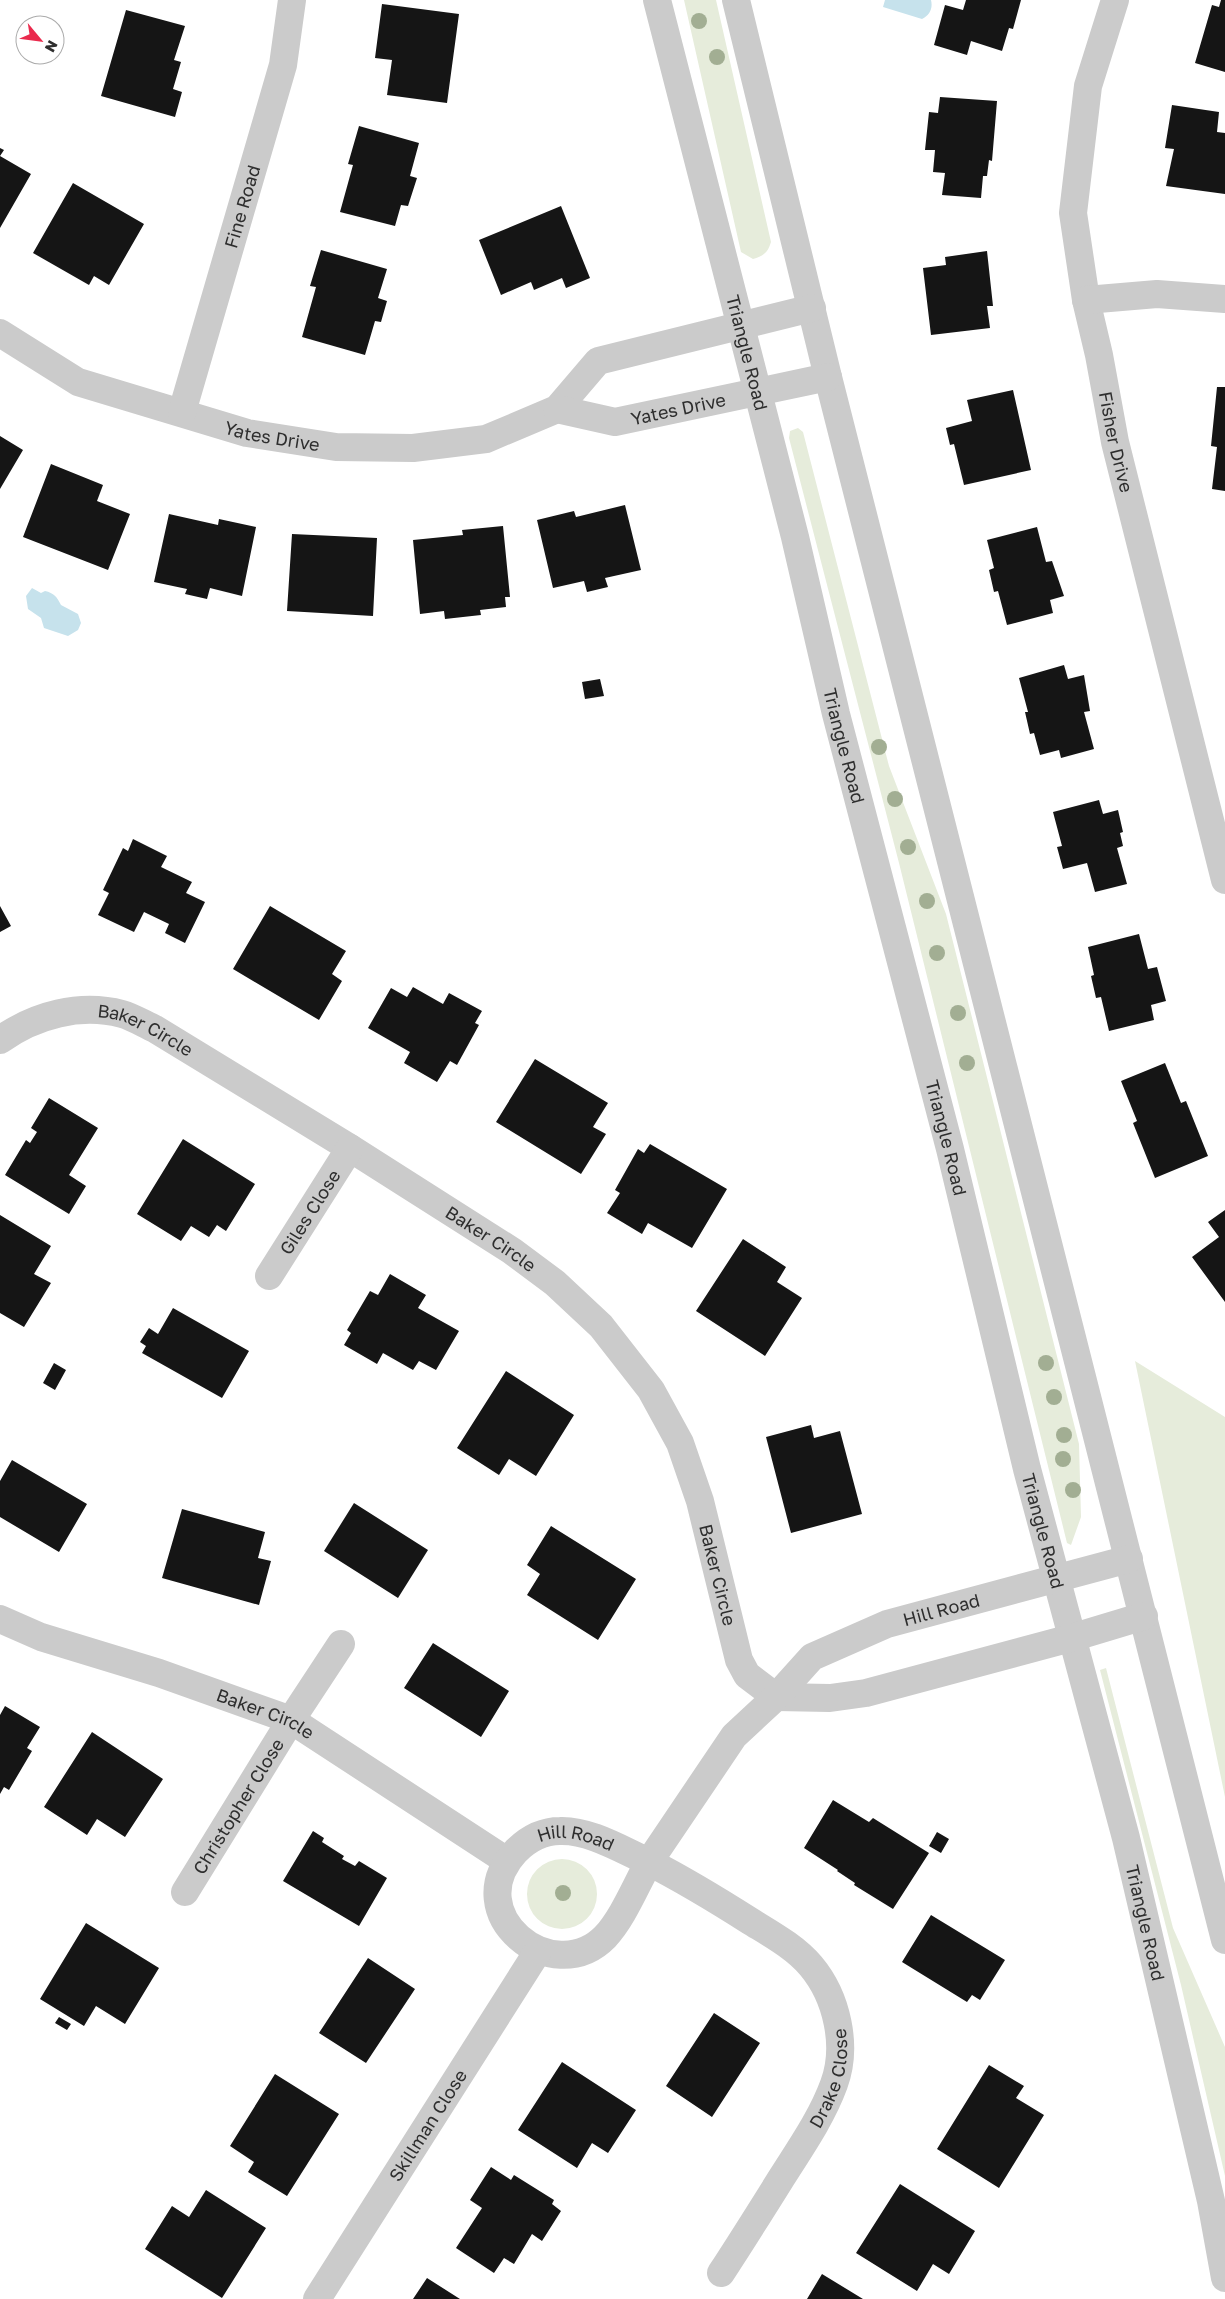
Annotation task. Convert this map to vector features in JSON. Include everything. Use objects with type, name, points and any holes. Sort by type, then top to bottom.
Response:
[{"type":"street","name":"Fine Road","points":[[182,412],[283,65],[292,0]]},
{"type":"street","name":"Triangle Road","points":[[657,0],[797,545],[836,714],[950,1149],[1027,1470],[1126,1838],[1211,2201],[1225,2278]]},
{"type":"street","points":[[736,0],[828,377],[1225,1940]]},
{"type":"street","name":"Fisher Drive","points":[[1115,0],[1088,86],[1073,213],[1086,300],[1099,354],[1115,442],[1225,880]]},
{"type":"street","points":[[1086,300],[1158,294],[1225,299]]},
{"type":"street","name":"Yates Drive","points":[[0,333],[78,382],[247,433],[336,448],[413,448],[486,439],[557,409],[598,361],[812,308]]},
{"type":"street","name":"Yates Drive","points":[[557,409],[615,422],[828,377]]},
{"type":"street","name":"Baker Circle","points":[[0,1040],[15,1030],[58,1013],[86,1009],[123,1014],[155,1029],[350,1148],[512,1251],[555,1283],[601,1326],[651,1390],[680,1443],[700,1502],[739,1660],[747,1675],[776,1697]]},
{"type":"street","name":"Giles Close","points":[[270,1276],[350,1148]]},
{"type":"street","name":"Hill Road","points":[[649,1862],[586,1835],[559,1831],[535,1836],[521,1846],[507,1861],[499,1881],[498,1907],[511,1931],[538,1951],[558,1954],[582,1951],[604,1938],[614,1924],[649,1862],[734,1736],[776,1697],[812,1657],[887,1624],[1129,1559]]},
{"type":"street","points":[[776,1697],[830,1698],[866,1693],[1071,1638],[1144,1616]]},
{"type":"street","name":"Baker Circle","points":[[0,1618],[41,1637],[159,1673],[292,1720],[507,1861]]},
{"type":"street","name":"Christopher Close","points":[[185,1892],[292,1720],[342,1644]]},
{"type":"street","name":"Drake Close","points":[[649,1862],[690,1883],[793,1949],[811,1966],[826,1988],[836,2014],[840,2053],[835,2082],[822,2112],[721,2273]]},
{"type":"street","name":"Skillman Close","points":[[318,2299],[538,1951]]},
{"type":"green space","points":[[684,0],[716,0],[771,242],[765,253],[753,259],[741,252]]},
{"type":"green space","points":[[798,428],[803,432],[889,766],[946,914],[1079,1444],[1081,1517],[1071,1545],[1067,1543],[899,863],[789,438],[790,431]]},
{"type":"green space","points":[[1135,1361],[1225,1417],[1225,1797]]},
{"type":"green space","points":[[1106,1668],[1173,1928],[1225,2047],[1225,2176],[1181,1985],[1100,1670]]},
{"type":"green space","points":[[562,1859],[575,1862],[587,1869],[594,1881],[597,1894],[594,1907],[587,1919],[575,1926],[562,1929],[549,1926],[537,1919],[530,1907],[527,1894],[530,1881],[537,1869],[549,1862]]},
{"type":"water","points":[[885,0],[931,0],[932,6],[929,13],[922,19],[883,7]]},
{"type":"water","points":[[32,588],[41,593],[45,591],[53,594],[61,605],[78,614],[81,623],[78,630],[68,636],[44,628],[41,618],[28,609],[26,596]]},
{"type":"building","points":[[966,0],[1021,0],[1013,29],[1009,28],[1002,51],[971,41],[967,55],[934,45],[945,5],[963,10]]},
{"type":"building","points":[[1221,0],[1225,0],[1225,72],[1195,63],[1212,5],[1219,7]]},
{"type":"building","points":[[382,4],[459,14],[447,103],[387,95],[392,60],[375,58]]},
{"type":"building","points":[[126,10],[185,26],[174,60],[181,62],[173,89],[182,92],[175,117],[101,96]]},
{"type":"building","points":[[940,97],[997,101],[992,161],[989,160],[987,176],[983,176],[981,198],[942,195],[945,173],[933,172],[935,150],[925,150],[929,112],[938,113]]},
{"type":"building","points":[[1172,105],[1219,112],[1217,132],[1225,133],[1225,194],[1166,186],[1174,149],[1165,148]]},
{"type":"building","points":[[359,126],[419,143],[410,176],[417,178],[408,206],[401,205],[395,226],[340,212],[353,165],[348,164]]},
{"type":"building","points":[[0,148],[4,150],[0,156]]},
{"type":"building","points":[[0,156],[31,174],[0,228]]},
{"type":"building","points":[[73,183],[144,224],[109,285],[94,276],[89,285],[33,253]]},
{"type":"building","points":[[561,206],[590,278],[566,288],[562,278],[534,290],[531,282],[501,295],[479,240]]},
{"type":"building","points":[[321,250],[387,269],[378,298],[387,301],[381,322],[375,321],[365,355],[302,337],[316,287],[310,286]]},
{"type":"building","points":[[987,251],[993,306],[987,306],[990,328],[931,335],[923,268],[946,265],[945,257]]},
{"type":"building","points":[[1217,387],[1225,387],[1225,491],[1212,489],[1217,447],[1211,446]]},
{"type":"building","points":[[1013,390],[1031,470],[964,485],[954,444],[950,445],[946,428],[972,421],[967,400]]},
{"type":"building","points":[[0,436],[23,450],[0,489]]},
{"type":"building","points":[[51,464],[103,485],[97,501],[130,514],[108,570],[23,537]]},
{"type":"building","points":[[625,505],[641,570],[605,578],[608,587],[587,592],[584,581],[553,588],[537,520],[574,511],[576,517]]},
{"type":"building","points":[[169,514],[218,525],[219,519],[256,527],[242,596],[210,588],[207,599],[185,594],[187,589],[154,582]]},
{"type":"building","points":[[503,526],[510,597],[505,597],[506,607],[480,610],[481,615],[445,619],[444,611],[420,614],[413,540],[463,535],[462,530]]},
{"type":"building","points":[[1037,527],[1046,562],[1052,561],[1064,596],[1050,600],[1053,613],[1007,625],[998,591],[994,592],[989,570],[994,568],[987,540]]},
{"type":"building","points":[[292,534],[377,538],[373,616],[287,611]]},
{"type":"building","points":[[1064,665],[1068,679],[1084,675],[1090,711],[1084,712],[1094,749],[1061,758],[1059,750],[1040,755],[1034,733],[1030,734],[1025,712],[1028,712],[1019,678]]},
{"type":"building","points":[[600,679],[604,696],[585,699],[582,682]]},
{"type":"building","points":[[1099,800],[1103,814],[1118,810],[1123,832],[1120,833],[1123,846],[1117,848],[1127,884],[1095,892],[1087,863],[1063,869],[1057,847],[1062,846],[1053,812]]},
{"type":"building","points":[[133,839],[167,856],[161,867],[192,882],[186,893],[205,902],[185,943],[165,933],[169,924],[144,912],[134,932],[98,915],[109,893],[103,890],[123,848],[128,851]]},
{"type":"building","points":[[0,906],[11,926],[0,932]]},
{"type":"building","points":[[270,906],[346,951],[332,974],[342,981],[319,1020],[233,969]]},
{"type":"building","points":[[1139,934],[1148,969],[1157,967],[1166,1001],[1151,1005],[1154,1020],[1109,1031],[1101,997],[1096,998],[1091,976],[1094,975],[1088,947]]},
{"type":"building","points":[[413,987],[443,1004],[449,993],[482,1011],[475,1023],[479,1025],[457,1065],[450,1061],[437,1082],[404,1063],[410,1052],[368,1028],[391,988],[407,997]]},
{"type":"building","points":[[535,1059],[608,1103],[593,1127],[606,1134],[581,1174],[496,1122]]},
{"type":"building","points":[[1165,1063],[1181,1103],[1186,1101],[1208,1156],[1155,1178],[1133,1123],[1137,1121],[1121,1081]]},
{"type":"building","points":[[49,1098],[98,1128],[69,1175],[86,1186],[69,1214],[5,1175],[26,1140],[30,1143],[37,1132],[31,1128]]},
{"type":"building","points":[[183,1139],[255,1184],[226,1231],[217,1225],[209,1237],[191,1226],[181,1241],[137,1214]]},
{"type":"building","points":[[650,1144],[727,1189],[692,1248],[648,1223],[642,1234],[607,1213],[620,1193],[615,1190],[638,1149],[644,1153]]},
{"type":"building","points":[[1225,1210],[1225,1302],[1192,1257],[1219,1237],[1208,1222]]},
{"type":"building","points":[[0,1215],[51,1246],[34,1274],[51,1283],[24,1327],[0,1313]]},
{"type":"building","points":[[743,1239],[786,1267],[777,1282],[802,1298],[765,1356],[696,1311]]},
{"type":"building","points":[[390,1274],[426,1295],[418,1308],[459,1331],[436,1370],[419,1361],[413,1370],[383,1353],[377,1364],[344,1345],[351,1333],[347,1330],[370,1291],[378,1295]]},
{"type":"building","points":[[173,1308],[249,1351],[222,1398],[142,1353],[146,1346],[140,1342],[149,1328],[158,1334]]},
{"type":"building","points":[[54,1363],[66,1370],[55,1390],[43,1383]]},
{"type":"building","points":[[506,1371],[574,1415],[536,1476],[509,1459],[499,1475],[457,1448]]},
{"type":"building","points":[[811,1425],[814,1438],[840,1431],[862,1514],[791,1533],[766,1437]]},
{"type":"building","points":[[12,1460],[87,1504],[59,1552],[0,1517],[0,1481]]},
{"type":"building","points":[[354,1503],[428,1550],[398,1598],[324,1551]]},
{"type":"building","points":[[182,1509],[265,1532],[258,1558],[271,1561],[259,1605],[162,1578]]},
{"type":"building","points":[[551,1526],[636,1579],[598,1640],[527,1595],[540,1574],[527,1565]]},
{"type":"building","points":[[433,1643],[509,1691],[481,1737],[404,1688]]},
{"type":"building","points":[[5,1706],[40,1727],[27,1748],[32,1751],[9,1790],[4,1787],[0,1794],[0,1715]]},
{"type":"building","points":[[92,1732],[163,1779],[125,1837],[97,1819],[87,1835],[44,1807]]},
{"type":"building","points":[[833,1800],[869,1822],[873,1818],[929,1853],[893,1909],[854,1885],[855,1883],[838,1870],[804,1848]]},
{"type":"building","points":[[313,1831],[324,1838],[322,1842],[344,1856],[342,1859],[355,1866],[359,1861],[387,1878],[359,1926],[283,1881]]},
{"type":"building","points":[[937,1832],[949,1839],[941,1853],[929,1846]]},
{"type":"building","points":[[931,1915],[1005,1960],[980,2000],[972,1995],[967,2002],[902,1962]]},
{"type":"building","points":[[86,1923],[159,1968],[125,2024],[96,2006],[84,2026],[40,1999]]},
{"type":"building","points":[[368,1958],[415,1989],[366,2063],[319,2033]]},
{"type":"building","points":[[714,2013],[760,2043],[712,2117],[666,2086]]},
{"type":"building","points":[[59,2017],[71,2024],[67,2030],[55,2023]]},
{"type":"building","points":[[562,2062],[636,2110],[608,2153],[592,2143],[577,2168],[518,2130]]},
{"type":"building","points":[[989,2065],[1024,2086],[1016,2098],[1044,2115],[999,2188],[937,2149]]},
{"type":"building","points":[[275,2074],[339,2114],[287,2196],[248,2172],[254,2162],[230,2146]]},
{"type":"building","points":[[491,2167],[511,2180],[514,2175],[554,2200],[552,2204],[561,2211],[542,2241],[532,2234],[514,2264],[504,2258],[494,2273],[456,2248],[482,2208],[470,2200]]},
{"type":"building","points":[[900,2184],[975,2231],[949,2274],[933,2264],[917,2291],[856,2253]]},
{"type":"building","points":[[206,2190],[266,2228],[222,2298],[145,2249],[172,2206],[189,2217]]},
{"type":"building","points":[[822,2274],[863,2299],[807,2299]]},
{"type":"building","points":[[427,2278],[460,2299],[413,2299]]}]
